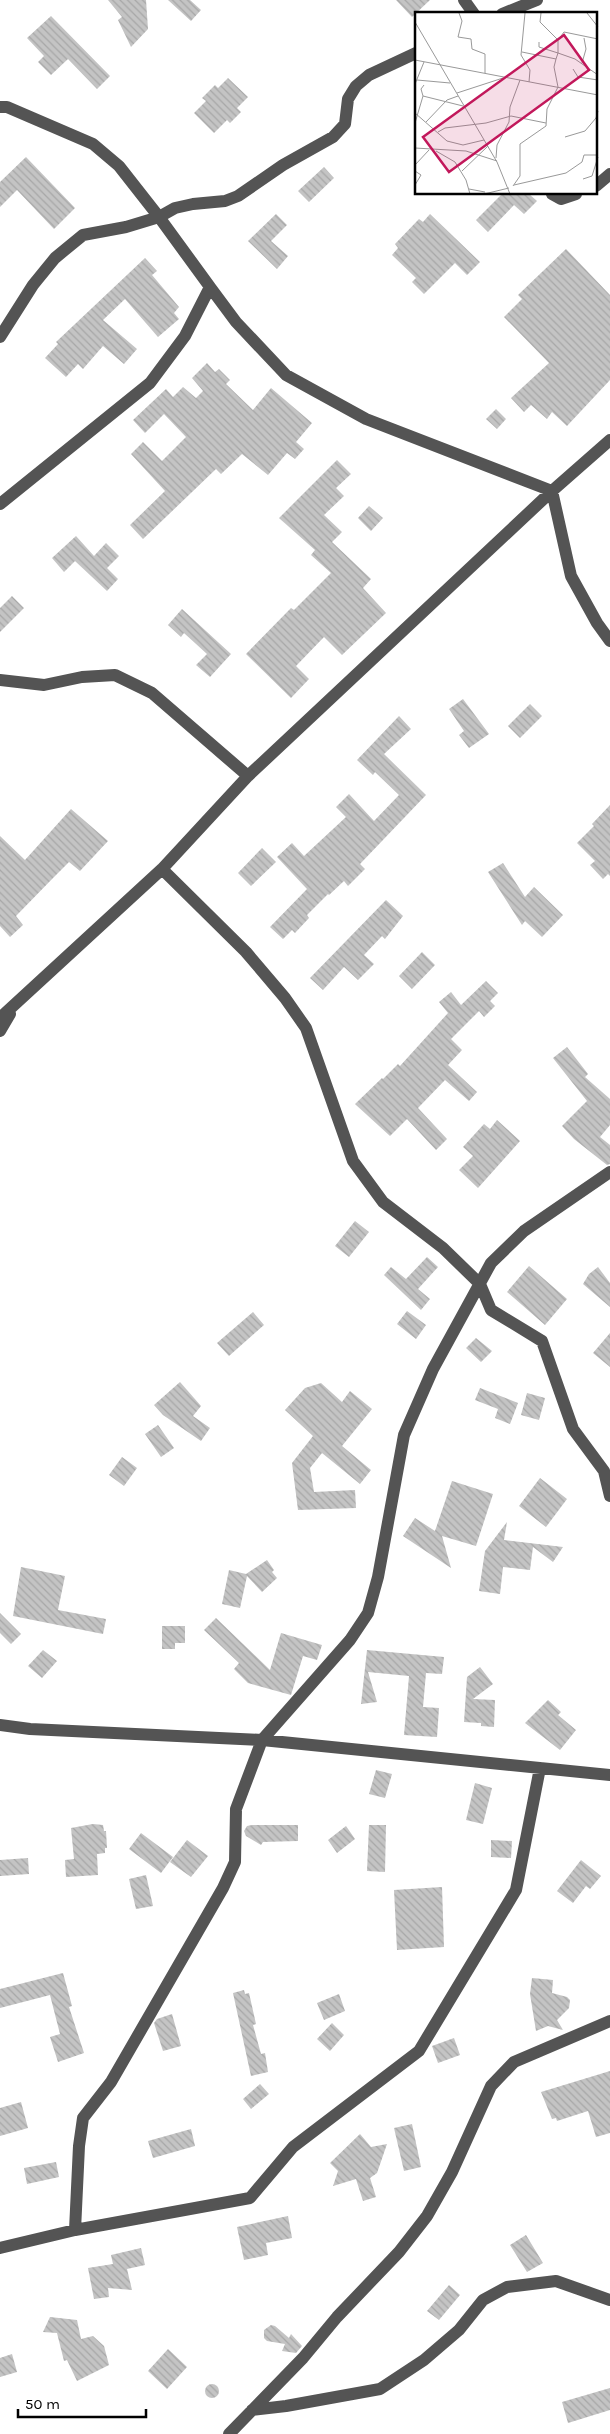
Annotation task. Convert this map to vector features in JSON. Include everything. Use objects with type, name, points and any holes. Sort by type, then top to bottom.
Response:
[{"type":"street","points":[[464,0],[473,12]]},
{"type":"street","points":[[507,12],[537,0]]},
{"type":"street","points":[[0,337],[33,285],[55,258],[83,235],[126,227],[159,217],[175,208],[225,201],[238,196],[283,165],[333,137],[345,124],[348,99],[356,86],[369,74],[415,53]]},
{"type":"street","points":[[0,95],[4,107],[93,144],[119,166],[236,322],[286,376],[366,419],[552,491]]},
{"type":"street","points":[[598,184],[610,174]]},
{"type":"street","points":[[554,195],[561,199],[573,195]]},
{"type":"street","points":[[0,504],[150,382],[185,336],[210,287]]},
{"type":"street","points":[[0,1018],[162,869],[248,776],[552,491],[610,440]]},
{"type":"street","points":[[552,491],[571,576],[597,623],[610,641]]},
{"type":"street","points":[[0,680],[44,685],[82,677],[115,675],[152,693],[248,776]]},
{"type":"street","points":[[162,869],[246,952],[285,998],[306,1028],[354,1161],[383,1202],[444,1248],[480,1284],[491,1310],[542,1341],[573,1429],[604,1471],[610,1496]]},
{"type":"street","points":[[0,1031],[15,1005]]},
{"type":"street","points":[[75,2230],[78,2146],[83,2118],[111,2082],[223,1888],[235,1862],[236,1809],[262,1740],[350,1640],[368,1613],[378,1577],[404,1435],[433,1369],[491,1263],[524,1231],[610,1172]]},
{"type":"street","points":[[0,1725],[30,1730],[262,1740],[610,1775]]},
{"type":"street","points":[[0,2248],[75,2230],[250,2198],[293,2147],[419,2051],[516,1890],[540,1768]]},
{"type":"street","points":[[229,2434],[304,2358],[337,2317],[399,2252],[427,2216],[452,2172],[491,2086],[514,2062],[610,2021]]},
{"type":"street","points":[[252,2410],[286,2406],[380,2389],[424,2360],[459,2330],[483,2300],[507,2287],[556,2281],[610,2300]]},
{"type":"building","points":[[108,0],[146,0],[148,29],[131,47],[118,20],[122,17]]},
{"type":"building","points":[[168,0],[190,0],[201,10],[191,21]]},
{"type":"building","points":[[396,0],[430,0],[415,12],[412,17]]},
{"type":"building","points":[[51,16],[110,76],[97,89],[68,59],[51,75],[38,62],[44,56],[27,38]]},
{"type":"building","points":[[228,78],[248,97],[237,108],[241,112],[230,123],[227,120],[214,133],[194,113],[206,101],[202,98],[215,85],[218,88]]},
{"type":"building","points":[[26,157],[75,208],[54,229],[17,190],[0,207],[0,182]]},
{"type":"building","points":[[324,167],[334,178],[309,202],[298,191]]},
{"type":"building","points":[[501,195],[530,195],[537,201],[524,214],[514,205],[488,232],[476,220]]},
{"type":"building","points":[[276,214],[287,225],[271,241],[288,256],[277,269],[248,241]]},
{"type":"building","points":[[430,214],[480,262],[467,275],[455,263],[424,294],[412,282],[416,278],[392,255],[398,248],[395,244],[419,219],[423,222]]},
{"type":"building","points":[[566,249],[610,295],[610,380],[567,426],[552,412],[547,419],[531,405],[524,412],[511,398],[549,363],[504,317],[522,299],[518,295]]},
{"type":"building","points":[[145,258],[157,271],[152,275],[179,307],[174,313],[179,319],[158,337],[125,299],[103,320],[137,349],[124,364],[103,346],[83,369],[78,364],[66,377],[45,358],[58,344],[56,342]]},
{"type":"building","points":[[207,363],[215,372],[219,369],[230,380],[226,384],[253,410],[271,388],[312,423],[296,442],[304,449],[295,459],[287,453],[268,475],[242,454],[221,474],[216,469],[143,539],[130,525],[165,491],[131,454],[143,442],[162,461],[186,437],[164,414],[145,433],[133,420],[166,389],[173,397],[183,387],[196,398],[203,391],[192,378]]},
{"type":"building","points":[[496,409],[506,419],[497,429],[486,419]]},
{"type":"building","points":[[337,460],[351,474],[336,488],[344,496],[324,515],[342,532],[332,542],[371,579],[363,588],[386,613],[342,655],[324,637],[296,666],[309,679],[291,698],[246,654],[291,608],[294,610],[331,573],[311,555],[315,550],[279,518]]},
{"type":"building","points":[[369,506],[383,518],[371,531],[358,518]]},
{"type":"building","points":[[76,536],[94,556],[106,543],[119,556],[107,568],[118,579],[107,591],[75,561],[64,572],[52,558]]},
{"type":"building","points":[[12,596],[24,608],[0,632],[0,608]]},
{"type":"building","points":[[182,609],[231,654],[210,677],[196,665],[207,654],[184,633],[181,637],[168,625]]},
{"type":"building","points":[[463,699],[489,734],[469,748],[459,735],[464,731],[449,709]]},
{"type":"building","points":[[530,704],[542,716],[520,738],[508,726]]},
{"type":"building","points":[[399,716],[411,729],[384,754],[426,795],[360,864],[365,869],[348,886],[344,881],[328,894],[307,915],[309,918],[295,933],[292,930],[283,939],[270,927],[307,889],[277,857],[292,843],[304,856],[346,817],[336,807],[349,794],[374,821],[399,795],[375,772],[373,775],[357,760]]},
{"type":"building","points":[[610,805],[610,876],[608,874],[603,879],[590,865],[595,861],[577,843],[594,826],[592,824]]},
{"type":"building","points":[[71,809],[108,841],[80,871],[69,862],[16,916],[23,925],[10,937],[0,926],[0,836],[25,860]]},
{"type":"building","points":[[262,848],[276,862],[251,886],[238,873]]},
{"type":"building","points":[[503,863],[525,897],[534,887],[563,915],[542,937],[525,921],[522,925],[488,872]]},
{"type":"building","points":[[386,900],[403,916],[385,939],[382,936],[364,955],[374,964],[358,980],[344,967],[323,990],[310,978]]},
{"type":"building","points":[[422,952],[435,965],[412,989],[399,976]]},
{"type":"building","points":[[486,981],[498,993],[490,1001],[495,1006],[484,1017],[479,1011],[451,1039],[462,1050],[448,1065],[477,1092],[469,1101],[445,1080],[418,1108],[447,1139],[436,1150],[407,1119],[390,1136],[355,1104],[398,1064],[400,1066],[448,1013],[439,1002],[451,992],[461,1005]]},
{"type":"building","points":[[567,1047],[588,1074],[585,1077],[610,1099],[610,1125],[600,1137],[610,1145],[610,1164],[607,1165],[574,1139],[562,1126],[587,1101],[553,1058]]},
{"type":"building","points":[[497,1120],[520,1141],[478,1188],[459,1170],[473,1156],[463,1147],[484,1124],[490,1129]]},
{"type":"building","points":[[355,1221],[369,1232],[349,1257],[335,1246]]},
{"type":"building","points":[[427,1257],[438,1267],[418,1289],[430,1299],[421,1310],[384,1275],[391,1267],[406,1279]]},
{"type":"building","points":[[529,1266],[567,1299],[545,1325],[507,1292]]},
{"type":"building","points":[[598,1267],[610,1283],[610,1307],[583,1284],[589,1274]]},
{"type":"building","points":[[407,1311],[426,1325],[416,1339],[397,1324]]},
{"type":"building","points":[[253,1312],[264,1325],[229,1356],[217,1343]]},
{"type":"building","points":[[610,1333],[610,1367],[593,1353]]},
{"type":"building","points":[[476,1338],[492,1351],[481,1362],[466,1348]]},
{"type":"building","points":[[180,1382],[201,1406],[193,1416],[210,1428],[201,1441],[163,1415],[154,1405]]},
{"type":"building","points":[[321,1383],[342,1402],[350,1391],[372,1409],[342,1446],[371,1470],[360,1484],[322,1453],[310,1468],[314,1492],[355,1490],[356,1508],[298,1510],[292,1463],[313,1436],[285,1410],[305,1388]]},
{"type":"building","points":[[480,1388],[518,1403],[510,1424],[495,1418],[498,1409],[475,1400]]},
{"type":"building","points":[[527,1393],[545,1398],[539,1420],[521,1415]]},
{"type":"building","points":[[158,1425],[174,1448],[161,1457],[145,1434]]},
{"type":"building","points":[[122,1457],[137,1468],[124,1486],[109,1475]]},
{"type":"building","points":[[540,1478],[567,1499],[546,1527],[519,1506]]},
{"type":"building","points":[[452,1481],[493,1494],[476,1546],[442,1536],[451,1568],[403,1536],[415,1518],[435,1531]]},
{"type":"building","points":[[507,1522],[504,1540],[563,1547],[553,1562],[533,1547],[530,1570],[503,1567],[500,1594],[479,1591],[485,1551]]},
{"type":"building","points":[[267,1560],[277,1578],[262,1592],[247,1576],[240,1608],[222,1604],[229,1570],[246,1574]]},
{"type":"building","points":[[21,1567],[65,1576],[58,1610],[106,1619],[103,1634],[13,1616]]},
{"type":"building","points":[[0,1613],[21,1634],[11,1644],[0,1633]]},
{"type":"building","points":[[216,1618],[270,1670],[281,1633],[322,1645],[317,1660],[303,1656],[291,1695],[248,1683],[234,1669],[239,1663],[204,1630]]},
{"type":"building","points":[[162,1626],[185,1626],[185,1643],[175,1643],[175,1649],[162,1649]]},
{"type":"building","points":[[43,1650],[57,1661],[42,1678],[28,1666]]},
{"type":"building","points":[[367,1650],[444,1657],[442,1674],[426,1673],[423,1707],[439,1708],[437,1737],[404,1735],[409,1676],[368,1672],[377,1702],[361,1704]]},
{"type":"building","points":[[480,1667],[493,1684],[473,1699],[495,1700],[494,1727],[481,1726],[481,1723],[464,1722],[467,1677]]},
{"type":"building","points":[[548,1700],[561,1712],[558,1715],[576,1730],[560,1750],[525,1723]]},
{"type":"building","points":[[376,1770],[392,1774],[385,1798],[369,1794]]},
{"type":"building","points":[[475,1783],[492,1788],[483,1824],[466,1820]]},
{"type":"building","points":[[93,1824],[103,1825],[104,1831],[106,1831],[107,1848],[105,1848],[105,1853],[97,1854],[98,1875],[66,1877],[65,1860],[74,1859],[71,1828]]},
{"type":"building","points":[[298,1825],[298,1841],[263,1842],[261,1845],[246,1836],[244,1831],[247,1826]]},
{"type":"building","points":[[369,1825],[386,1825],[385,1872],[367,1871]]},
{"type":"building","points":[[346,1826],[355,1839],[337,1853],[328,1840]]},
{"type":"building","points":[[141,1833],[173,1857],[161,1873],[129,1849]]},
{"type":"building","points":[[187,1840],[208,1856],[191,1877],[170,1862]]},
{"type":"building","points":[[491,1840],[512,1841],[511,1858],[491,1857]]},
{"type":"building","points":[[28,1858],[29,1874],[0,1876],[0,1860]]},
{"type":"building","points":[[581,1860],[601,1876],[590,1889],[586,1886],[573,1903],[557,1891]]},
{"type":"building","points":[[146,1875],[153,1906],[136,1909],[129,1879]]},
{"type":"building","points":[[442,1887],[444,1947],[397,1950],[394,1890]]},
{"type":"building","points":[[63,1973],[72,2006],[69,2007],[84,2053],[58,2062],[50,2037],[60,2034],[50,1995],[0,2008],[0,1989]]},
{"type":"building","points":[[532,1978],[553,1980],[552,1993],[567,1997],[570,2000],[569,2008],[557,2020],[563,2030],[548,2026],[536,2031],[530,1994]]},
{"type":"building","points":[[244,1990],[245,1994],[249,1993],[256,2024],[253,2025],[261,2054],[265,2053],[268,2072],[251,2076],[233,1993]]},
{"type":"building","points":[[339,1994],[345,2011],[324,2020],[317,2003]]},
{"type":"building","points":[[172,2014],[181,2046],[163,2051],[154,2023],[157,2019]]},
{"type":"building","points":[[332,2023],[344,2035],[330,2051],[317,2039]]},
{"type":"building","points":[[454,2038],[460,2055],[438,2063],[432,2046]]},
{"type":"building","points":[[610,2071],[610,2133],[596,2137],[588,2111],[557,2121],[556,2118],[552,2119],[541,2092]]},
{"type":"building","points":[[260,2084],[269,2094],[251,2109],[243,2099]]},
{"type":"building","points":[[21,2102],[28,2128],[0,2136],[0,2108]]},
{"type":"building","points":[[412,2124],[421,2167],[404,2171],[394,2128]]},
{"type":"building","points":[[191,2129],[195,2146],[153,2158],[148,2141]]},
{"type":"building","points":[[360,2134],[371,2147],[387,2144],[377,2173],[370,2178],[376,2197],[363,2201],[356,2179],[333,2186],[338,2171],[330,2163]]},
{"type":"building","points":[[56,2162],[59,2177],[27,2184],[24,2168]]},
{"type":"building","points":[[288,2216],[292,2238],[266,2243],[268,2255],[244,2260],[237,2227]]},
{"type":"building","points":[[526,2235],[543,2263],[527,2272],[510,2245]]},
{"type":"building","points":[[141,2248],[145,2265],[127,2269],[132,2290],[108,2288],[109,2297],[94,2299],[88,2268],[113,2264],[111,2255]]},
{"type":"building","points":[[449,2285],[460,2295],[439,2320],[427,2311]]},
{"type":"building","points":[[50,2317],[77,2320],[81,2339],[93,2336],[104,2346],[109,2365],[77,2381],[67,2360],[64,2361],[57,2333],[43,2332]]},
{"type":"building","points":[[271,2325],[275,2326],[289,2338],[291,2334],[302,2346],[296,2353],[282,2351],[285,2344],[267,2341],[264,2338],[264,2330]]},
{"type":"building","points":[[168,2349],[187,2367],[167,2389],[148,2371]]},
{"type":"building","points":[[12,2354],[17,2372],[0,2377],[0,2358]]},
{"type":"building","points":[[212,2384],[217,2386],[219,2391],[217,2396],[212,2398],[207,2396],[205,2391],[207,2386]]},
{"type":"building","points":[[610,2388],[610,2410],[568,2423],[562,2402]]}]
